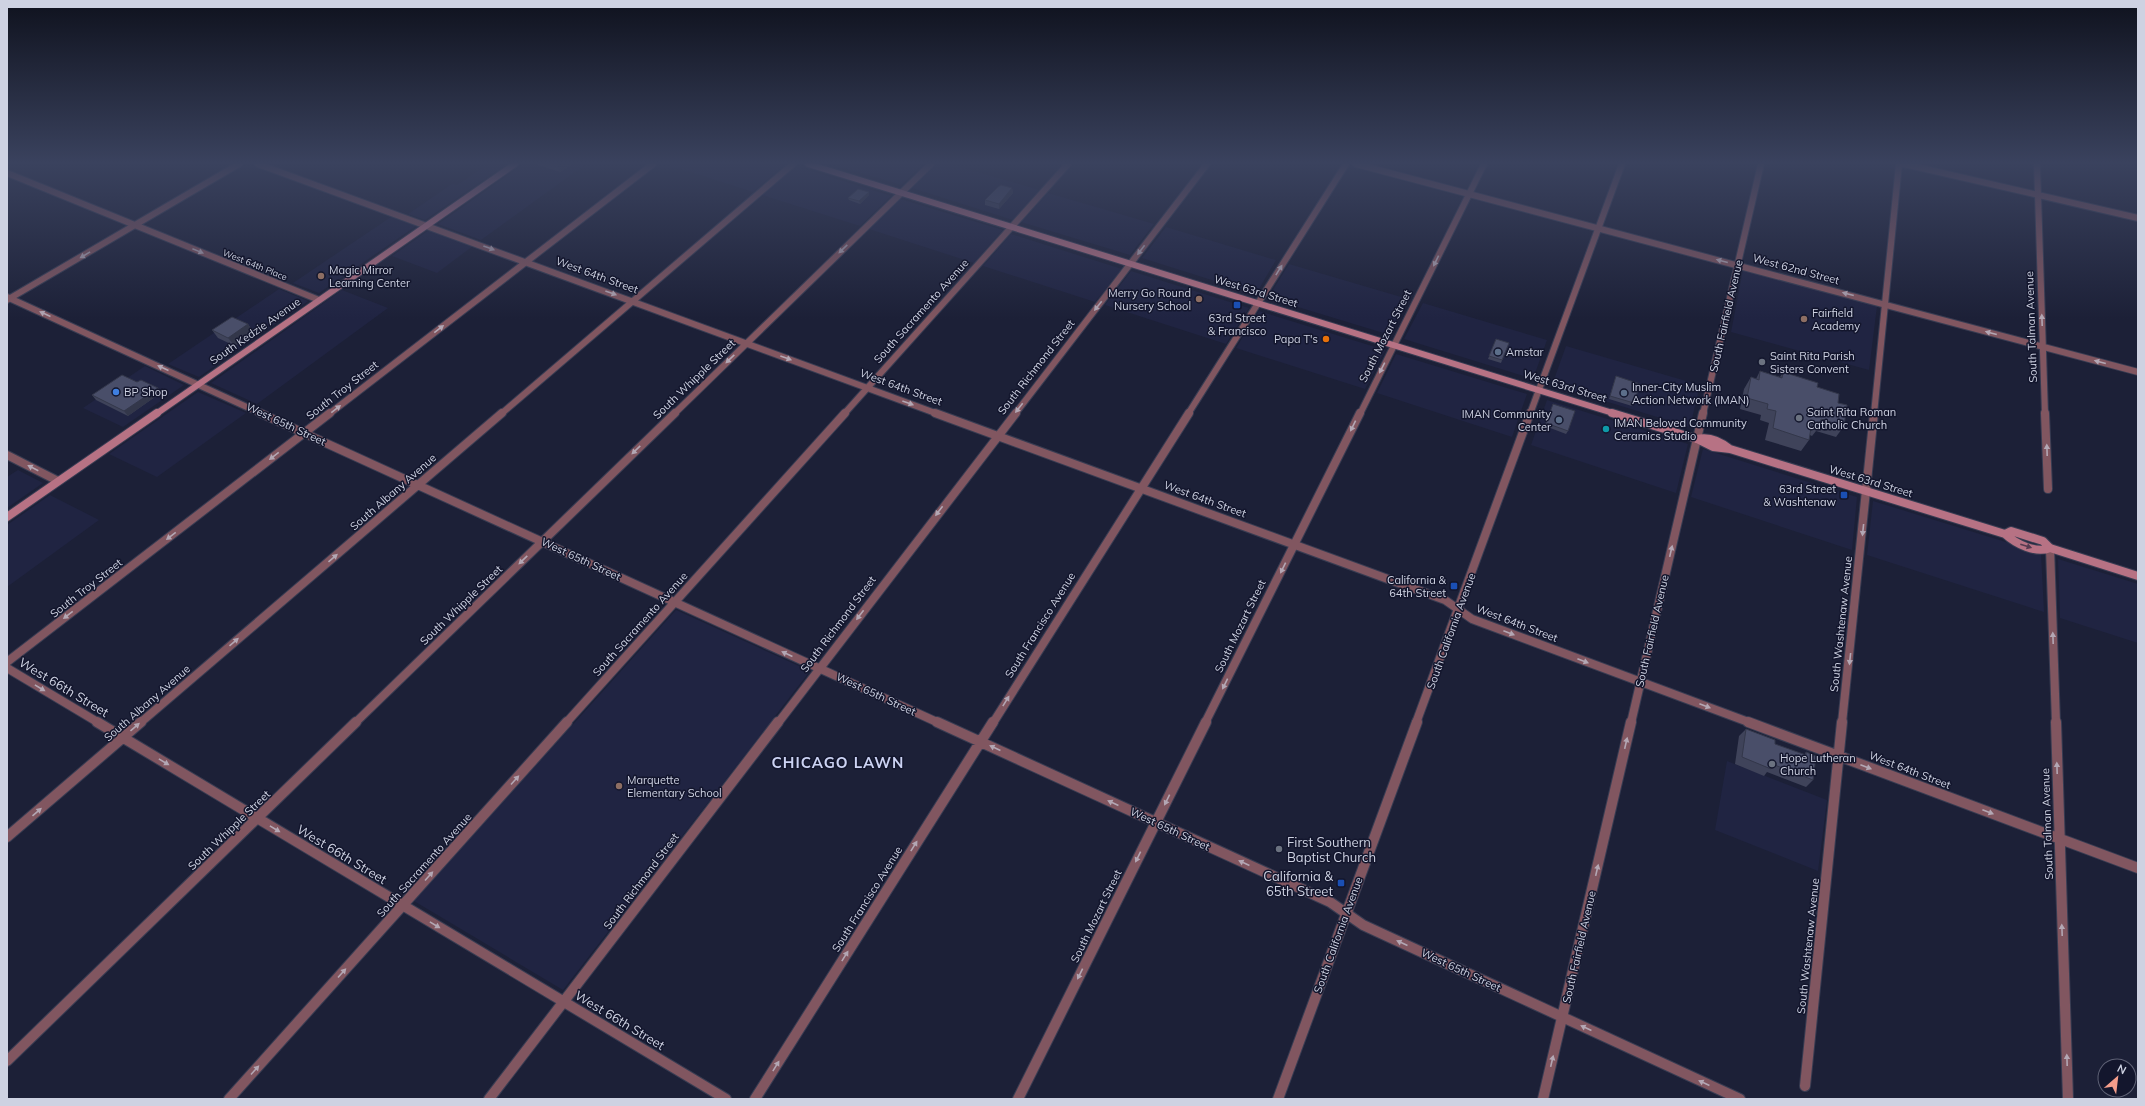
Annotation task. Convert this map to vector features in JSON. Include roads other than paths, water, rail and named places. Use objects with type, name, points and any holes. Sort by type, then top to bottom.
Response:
[{"type":"main road","name":"South Kedzie Avenue","points":[[7,517],[440,216]]},
{"type":"main road","name":"West 63rd Street","points":[[975,216],[1697,439],[1702,443],[1722,449],[1730,449],[2005,534],[2012,542],[2043,551],[2050,548],[2138,576]]},
{"type":"street","name":"West 64th Place","points":[[112,216],[319,300]]},
{"type":"street","points":[[8,299],[151,216]]},
{"type":"street","name":"West 64th Street","points":[[400,216],[1445,600],[1472,620],[2138,868]]},
{"type":"street","name":"South Troy Street","points":[[7,662],[586,216]]},
{"type":"street","name":"South Albany Avenue","points":[[7,837],[732,216]]},
{"type":"street","name":"South Whipple Street","points":[[7,1061],[878,216]]},
{"type":"street","name":"South Sacramento Avenue","points":[[229,1099],[1022,216]]},
{"type":"street","name":"South Richmond Street","points":[[489,1099],[1168,216]]},
{"type":"street","name":"South Francisco Avenue","points":[[755,1099],[1313,216]]},
{"type":"street","name":"South Mozart Street","points":[[1018,1099],[1458,216]]},
{"type":"street","name":"West 62nd Street","points":[[1552,216],[2138,372]]},
{"type":"street","name":"South California Avenue","points":[[1278,1099],[1603,216]]},
{"type":"street","name":"South Fairfield Avenue","points":[[1543,1099],[1749,216]]},
{"type":"street","name":"South Washtenaw Avenue","points":[[1805,1086],[1840,757],[1894,216]]},
{"type":"street","name":"South Talman Avenue","points":[[2039,216],[2048,489]]},
{"type":"street","points":[[2128,216],[2138,218]]},
{"type":"street","name":"West 65th Street","points":[[8,299],[305,432],[1330,902],[1363,925],[1740,1099]]},
{"type":"street","points":[[7,455],[58,482]]},
{"type":"street","name":"South Talman Avenue","points":[[2050,548],[2068,1099]]},
{"type":"street","name":"West 66th Street","points":[[7,668],[726,1099]]},
{"type":"place","name":"Magic Mirror Learning Center","points":[[321,276]]},
{"type":"place","name":"Merry Go Round Nursery School","points":[[1199,299]]},
{"type":"place","name":"63rd Street & Francisco","points":[[1237,305]]},
{"type":"place","name":"Fairfield Academy","points":[[1804,319]]},
{"type":"place","name":"Papa T's","points":[[1326,339]]},
{"type":"place","name":"Amstar","points":[[1498,352]]},
{"type":"place","name":"Saint Rita Parish Sisters Convent","points":[[1762,362]]},
{"type":"place","name":"BP Shop","points":[[116,392]]},
{"type":"place","name":"Inner-City Muslim Action Network (IMAN)","points":[[1624,393]]},
{"type":"place","name":"Saint Rita Roman Catholic Church","points":[[1799,418]]},
{"type":"place","name":"IMAN Community Center","points":[[1559,420]]},
{"type":"place","name":"IMAN Beloved Community Ceramics Studio","points":[[1606,429]]},
{"type":"place","name":"63rd Street & Washtenaw","points":[[1844,495]]},
{"type":"place","name":"California & 64th Street","points":[[1454,586]]},
{"type":"place","name":"Hope Lutheran Church","points":[[1772,764]]},
{"type":"place","name":"Marquette Elementary School","points":[[619,786]]},
{"type":"place","name":"First Southern Baptist Church","points":[[1279,849]]},
{"type":"place","name":"California & 65th Street","points":[[1341,883]]},
{"type":"district","name":"CHICAGO LAWN","points":[[838,763]]}]
